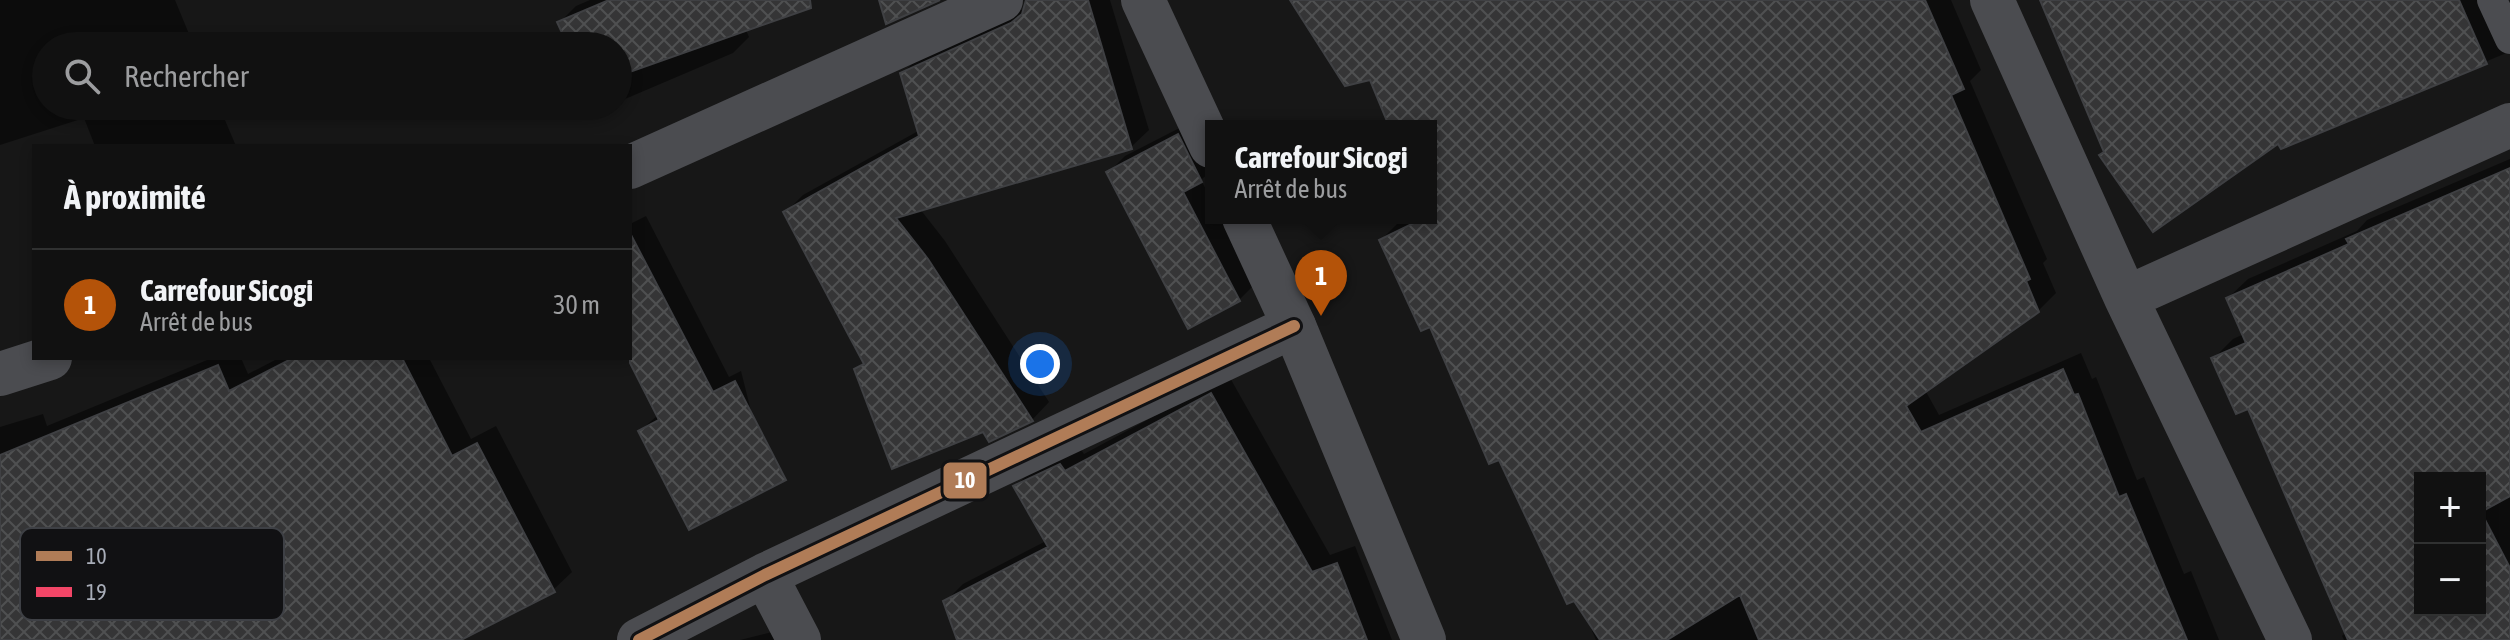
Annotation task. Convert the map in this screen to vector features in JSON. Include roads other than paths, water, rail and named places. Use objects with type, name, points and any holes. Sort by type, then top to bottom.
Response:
[{"type":"street","points":[[632,166],[1001,0]]},
{"type":"street","points":[[1143,0],[1205,133]]},
{"type":"street","points":[[1992,0],[2126,298],[2290,640]]},
{"type":"street","points":[[2126,298],[2510,125]]},
{"type":"street","points":[[1247,224],[1294,326],[1424,640]]},
{"type":"street","points":[[639,640],[765,575],[1294,326]]},
{"type":"street","points":[[0,374],[44,360]]},
{"type":"street","points":[[765,575],[799,640]]},
{"type":"lane","points":[[2492,0],[2510,39]]},
{"type":"place","name":"Carrefour Sicogi","points":[[1321,316]]}]
